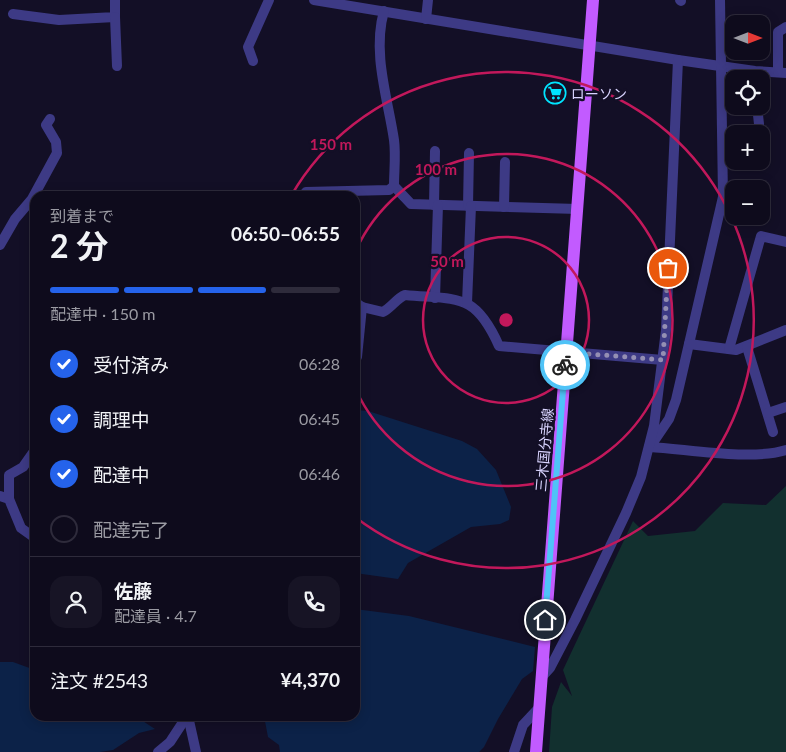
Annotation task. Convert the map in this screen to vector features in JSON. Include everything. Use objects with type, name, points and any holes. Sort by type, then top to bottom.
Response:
[{"type":"main road","name":"三木国分寺線","points":[[536,752],[537,710],[578,210],[593,0]]},
{"type":"street","points":[[115,0],[117,66]]},
{"type":"street","points":[[253,61],[248,47],[269,0]]},
{"type":"street","points":[[314,0],[736,70]]},
{"type":"street","points":[[426,19],[428,0]]},
{"type":"street","points":[[650,447],[669,418],[684,370],[723,197],[720,0]]},
{"type":"street","points":[[384,11],[379,28],[383,81],[394,142],[394,186],[411,204],[578,210]]},
{"type":"street","points":[[13,14],[60,20],[115,17]]},
{"type":"street","points":[[782,72],[778,32],[786,27]]},
{"type":"street","points":[[541,678],[550,668],[601,566],[641,477],[650,447],[659,398],[663,360],[678,60]]},
{"type":"street","points":[[758,115],[759,124]]},
{"type":"street","points":[[36,191],[57,153],[56,142],[46,125],[50,119]]},
{"type":"street","points":[[435,151],[435,298]]},
{"type":"street","points":[[467,303],[470,206],[469,153]]},
{"type":"street","points":[[504,207],[505,162]]},
{"type":"street","points":[[348,191],[389,190],[394,186]]},
{"type":"street","points":[[0,245],[15,219],[30,201]]},
{"type":"street","points":[[729,349],[761,236],[786,242]]},
{"type":"street","points":[[360,305],[384,312],[405,295],[467,303],[475,307],[490,325],[499,346],[663,360]]},
{"type":"street","points":[[689,344],[729,349],[747,347],[786,330]]},
{"type":"street","points":[[747,347],[768,413],[772,432]]},
{"type":"street","points":[[768,413],[786,407]]},
{"type":"street","points":[[650,447],[718,454],[764,453],[786,450]]},
{"type":"street","points":[[30,458],[23,468],[9,475],[4,497],[21,528],[30,534]]},
{"type":"street","points":[[514,752],[523,725],[537,710]]},
{"type":"street","points":[[158,752],[170,742],[185,721]]},
{"type":"street","points":[[189,721],[196,752]]},
{"type":"green space","points":[[786,486],[786,752],[549,752],[552,707],[561,682],[572,696],[563,670],[633,521],[648,536],[695,531],[723,503],[766,505]]},
{"type":"water","points":[[360,410],[368,411],[462,441],[477,449],[496,470],[511,507],[509,520],[500,524],[471,527],[408,563],[398,579],[360,574]]},
{"type":"water","points":[[360,610],[409,616],[535,647],[533,671],[522,679],[484,747],[479,752],[280,752],[279,745],[268,737],[265,721],[360,721]]},
{"type":"water","points":[[0,662],[13,662],[30,668],[30,721],[143,721],[155,729],[139,733],[113,750],[100,752],[0,752]]},
{"type":"way so far","points":[[565,365],[566,352],[663,360],[668,268]]},
{"type":"place","name":"ローソン","points":[[555,93]]},
{"type":"route","points":[[545,620],[565,365]]}]
